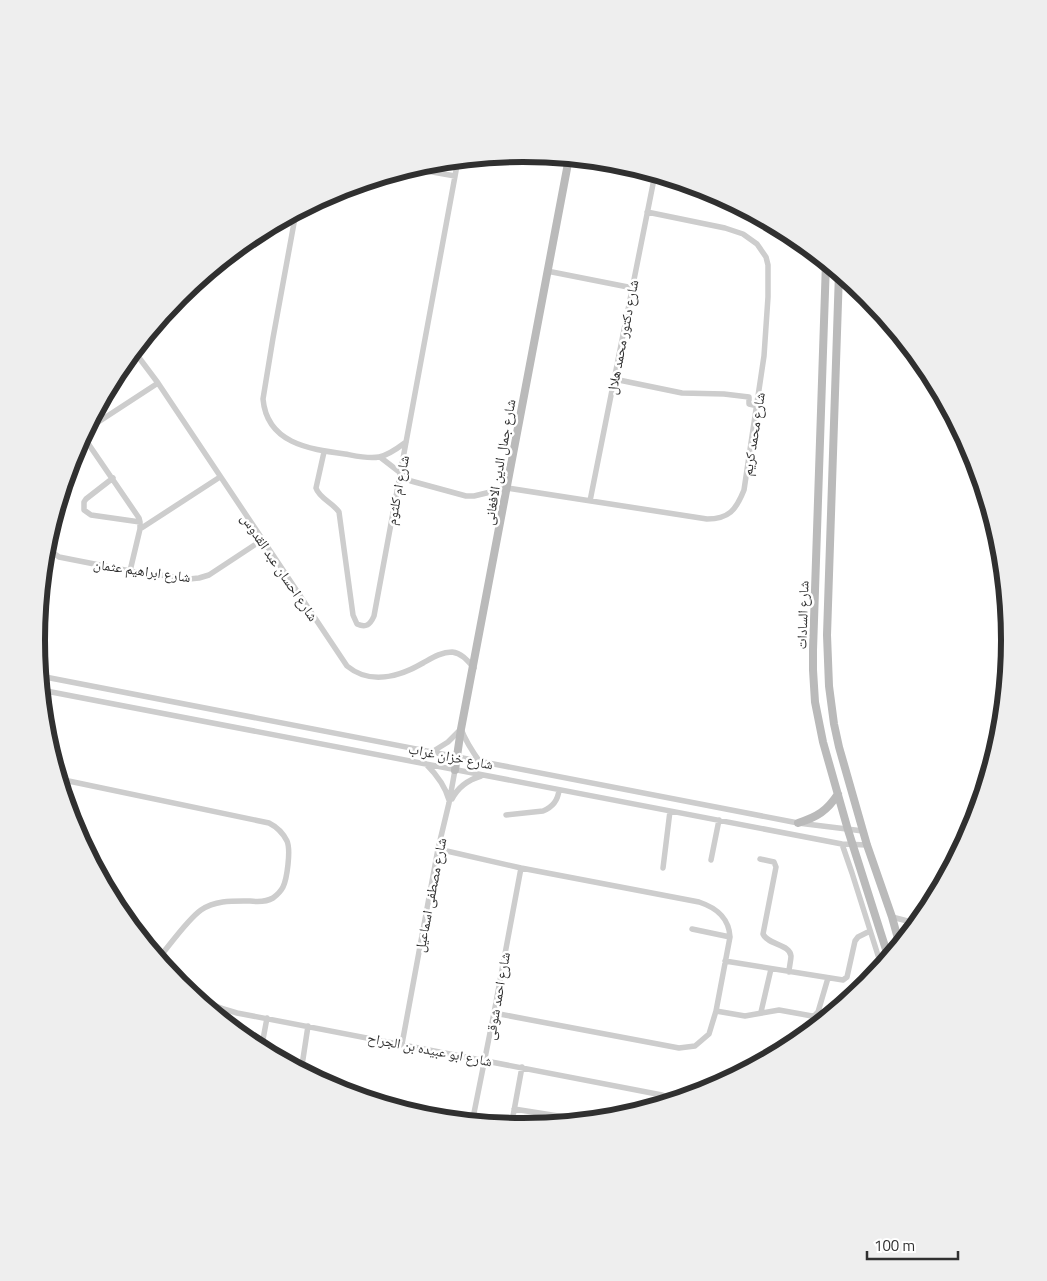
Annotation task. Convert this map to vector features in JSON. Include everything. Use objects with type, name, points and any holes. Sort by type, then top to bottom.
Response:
[{"type":"main road","name":"شارع جمال الدين الافغانى","points":[[455,770],[567,164]]},
{"type":"main road","name":"شارع السادات","points":[[826,270],[813,670],[815,702],[827,758],[887,952]]},
{"type":"main road","name":"شارع السادات","points":[[839,281],[827,656],[829,686],[839,747],[867,845],[899,936]]},
{"type":"main road","points":[[798,823],[824,812],[838,794]]},
{"type":"street","name":"شارع ام كلثوم","points":[[324,452],[317,490],[339,512],[353,615],[357,624],[366,626],[371,623],[374,616],[457,167]]},
{"type":"street","points":[[429,171],[455,176]]},
{"type":"street","name":"شارع دكتور محمد هلال","points":[[590,501],[654,180]]},
{"type":"street","name":"شارع محمد كريم","points":[[507,488],[707,520],[728,514],[739,503],[744,490],[758,406],[764,356],[768,265],[762,250],[751,238],[735,231],[647,212]]},
{"type":"street","points":[[294,221],[263,399],[267,418],[279,434],[295,444],[324,452],[368,458],[380,457],[406,442]]},
{"type":"street","points":[[547,271],[632,288]]},
{"type":"street","name":"شارع احسان عبد القدوس","points":[[139,357],[342,661],[352,671],[366,676],[387,678],[409,670],[434,657],[452,652],[464,657],[474,668]]},
{"type":"street","points":[[614,379],[682,393],[724,394],[749,397],[749,404],[758,406]]},
{"type":"street","points":[[97,423],[158,383]]},
{"type":"street","points":[[88,443],[136,513],[140,525],[130,571]]},
{"type":"street","points":[[380,457],[411,481],[466,496],[474,496],[507,488]]},
{"type":"street","points":[[113,478],[86,499],[84,510],[91,515],[140,525],[220,477]]},
{"type":"street","name":"شارع ابراهيم عثمان","points":[[53,553],[59,557],[189,580],[209,575],[262,540]]},
{"type":"street","name":"شارع خزان غراب","points":[[47,677],[798,823],[863,831]]},
{"type":"street","name":"شارع خزان غراب","points":[[48,691],[842,844],[867,845]]},
{"type":"street","points":[[172,715],[174,702]]},
{"type":"street","points":[[432,752],[448,742],[461,730],[472,752],[480,762]]},
{"type":"street","points":[[426,764],[439,778],[446,791],[449,803]]},
{"type":"street","name":"شارع مصطفى اسماعيل","points":[[402,1044],[438,849],[455,770]]},
{"type":"street","points":[[449,803],[460,788],[474,778],[484,775]]},
{"type":"street","points":[[66,780],[268,823],[285,837],[290,850],[284,885],[279,892],[272,898],[264,901],[224,901],[213,904],[192,917],[162,954]]},
{"type":"street","points":[[506,815],[548,809],[555,803],[560,790]]},
{"type":"street","points":[[663,868],[670,811]]},
{"type":"street","points":[[711,860],[719,820]]},
{"type":"street","points":[[842,844],[879,960]]},
{"type":"street","points":[[438,849],[520,868],[708,905],[723,916],[730,930],[716,1011],[709,1034],[695,1046],[679,1048],[494,1013]]},
{"type":"street","points":[[760,859],[774,862],[776,867],[763,934],[769,941],[789,951],[791,955],[788,972]]},
{"type":"street","name":"شارع احمد شوقى","points":[[473,1116],[520,868]]},
{"type":"street","points":[[892,917],[910,922]]},
{"type":"street","points":[[692,929],[730,937]]},
{"type":"street","points":[[725,962],[840,980],[845,979],[855,941],[858,937],[870,931]]},
{"type":"street","points":[[761,1012],[771,969]]},
{"type":"street","points":[[716,1011],[745,1016],[778,1010],[812,1016],[816,1015],[828,978]]},
{"type":"street","name":"شارع ابو عبيده بن الجراح","points":[[217,1008],[667,1097]]},
{"type":"street","points":[[263,1041],[267,1018]]},
{"type":"street","points":[[302,1065],[308,1026]]},
{"type":"street","points":[[512,1119],[522,1067]]},
{"type":"street","points":[[514,1109],[565,1117]]}]
